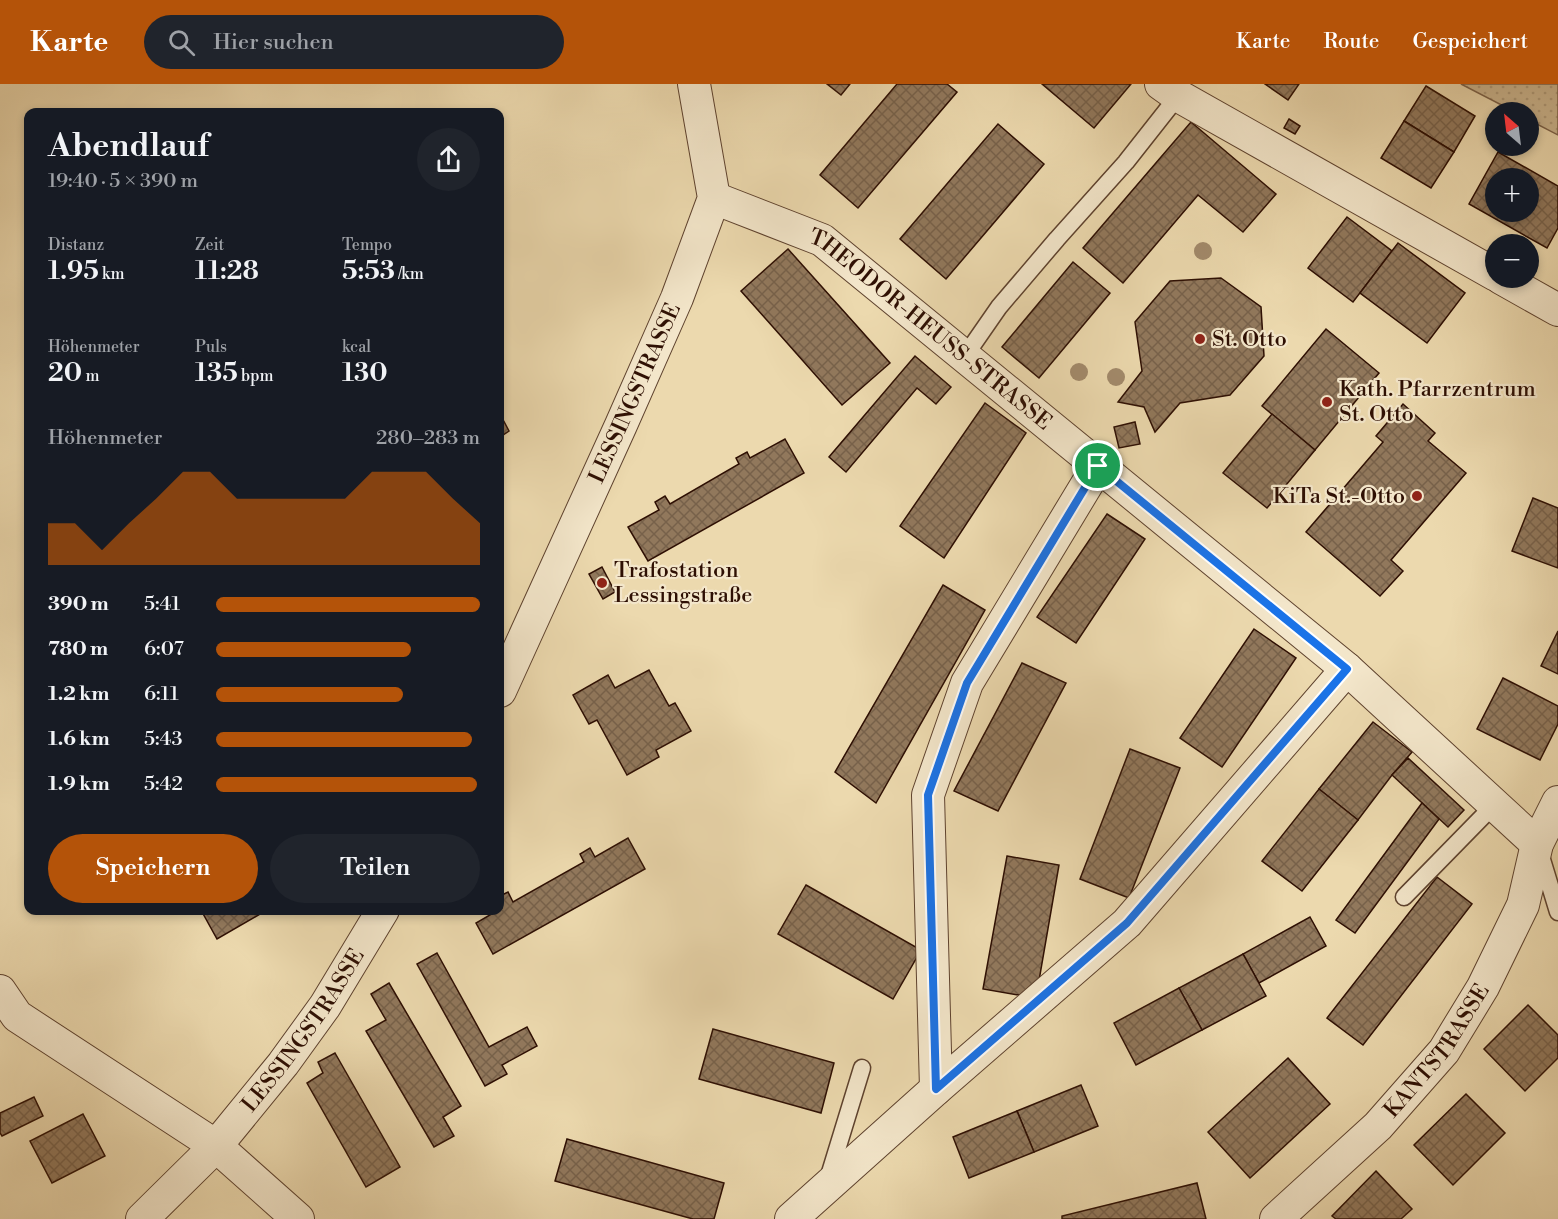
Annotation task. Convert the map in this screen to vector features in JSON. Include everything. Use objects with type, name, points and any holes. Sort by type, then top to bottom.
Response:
[{"type":"street","points":[[694,84],[714,198]]},
{"type":"street","points":[[1170,90],[1485,268]]},
{"type":"street","name":"THEODOR-HEUSS-STRASSE","points":[[714,198],[822,240],[1347,669],[1537,844]]},
{"type":"street","name":"LESSINGSTRASSE","points":[[504,680],[582,513],[672,309],[714,198]]},
{"type":"street","points":[[1519,288],[1558,310]]},
{"type":"street","points":[[936,1089],[928,795],[967,683],[1098,466]]},
{"type":"street","points":[[791,1219],[1127,923],[1347,669]]},
{"type":"street","name":"KANTSTRASSE","points":[[1276,1219],[1378,1126],[1444,1051],[1484,987],[1523,905],[1537,844],[1558,802]]},
{"type":"street","name":"LESSINGSTRASSE","points":[[142,1219],[216,1146],[283,1064],[325,1006],[380,915]]},
{"type":"street","points":[[0,991],[17,1016],[216,1146],[298,1219]]},
{"type":"lane","points":[[965,356],[999,307],[1126,162],[1170,90]]},
{"type":"lane","points":[[1404,897],[1494,805]]},
{"type":"lane","points":[[1537,844],[1558,912]]},
{"type":"lane","points":[[825,1189],[862,1068]]},
{"type":"shaded area","points":[[1461,84],[1558,84],[1558,135],[1539,125],[1539,102],[1496,102]]},
{"type":"building","points":[[827,84],[850,84],[841,95]]},
{"type":"building","points":[[897,84],[947,84],[957,92],[858,208],[820,175]]},
{"type":"building","points":[[1042,84],[1131,84],[1094,128]]},
{"type":"building","points":[[1265,84],[1299,84],[1288,100]]},
{"type":"building","points":[[1426,86],[1475,116],[1454,152],[1404,121]]},
{"type":"building","points":[[1289,119],[1300,126],[1295,134],[1284,128]]},
{"type":"building","points":[[1404,121],[1454,152],[1431,188],[1381,158]]},
{"type":"building","points":[[1191,122],[1276,194],[1243,232],[1198,195],[1123,283],[1083,248]]},
{"type":"building","points":[[998,124],[1044,164],[946,279],[900,239]]},
{"type":"building","points":[[1496,156],[1505,156],[1526,168],[1489,168]]},
{"type":"building","points":[[1485,175],[1485,213],[1469,204]]},
{"type":"building","points":[[1539,175],[1558,186],[1558,228],[1547,248],[1539,243],[1539,234],[1522,234],[1501,222],[1539,222]]},
{"type":"building","points":[[1347,217],[1392,251],[1353,302],[1308,268]]},
{"type":"building","points":[[1398,243],[1465,293],[1427,343],[1360,293]]},
{"type":"building","points":[[788,249],[890,363],[842,405],[741,291]]},
{"type":"building","points":[[1073,262],[1110,293],[1039,378],[1002,347]]},
{"type":"building","name":"St. Otto","points":[[1221,278],[1261,307],[1264,356],[1230,395],[1180,403],[1155,432],[1144,407],[1118,402],[1142,371],[1135,322],[1170,281]]},
{"type":"building","points":[[1326,329],[1379,373],[1315,450],[1262,406]]},
{"type":"building","points":[[915,356],[951,387],[936,404],[917,388],[846,472],[829,457]]},
{"type":"building","points":[[985,403],[1026,433],[944,558],[900,526]]},
{"type":"building","points":[[1403,404],[1435,433],[1428,441],[1466,473],[1391,560],[1403,571],[1380,596],[1306,532],[1383,442],[1376,436]]},
{"type":"building","points":[[1272,414],[1315,450],[1267,508],[1223,473]]},
{"type":"building","points":[[504,422],[509,431],[504,434]]},
{"type":"building","points":[[1135,422],[1140,444],[1119,448],[1114,427]]},
{"type":"building","points":[[785,439],[804,473],[648,561],[628,527],[659,510],[655,502],[665,496],[670,504],[739,464],[736,458],[747,452],[750,458]]},
{"type":"building","points":[[1533,498],[1558,508],[1558,568],[1512,551]]},
{"type":"building","points":[[1107,514],[1145,539],[1076,643],[1037,617]]},
{"type":"building","name":"Trafostation Lessingstraße","points":[[602,567],[615,592],[603,599],[589,574]]},
{"type":"building","points":[[943,585],[985,610],[876,803],[835,772]]},
{"type":"building","points":[[1254,629],[1296,658],[1222,767],[1180,738]]},
{"type":"building","points":[[1558,631],[1558,674],[1541,666]]},
{"type":"building","points":[[1022,663],[1066,683],[998,811],[954,791]]},
{"type":"building","points":[[649,670],[669,706],[675,703],[691,731],[656,750],[659,757],[627,775],[597,720],[589,724],[573,695],[608,675],[615,688]]},
{"type":"building","points":[[1503,678],[1558,706],[1558,724],[1540,760],[1477,729]]},
{"type":"building","points":[[1373,722],[1412,752],[1358,820],[1319,789]]},
{"type":"building","points":[[1130,749],[1180,768],[1129,898],[1080,879]]},
{"type":"building","points":[[1408,758],[1464,810],[1448,827],[1392,775]]},
{"type":"building","points":[[1319,789],[1358,820],[1302,891],[1262,861]]},
{"type":"building","points":[[1422,803],[1439,819],[1355,933],[1336,920]]},
{"type":"building","points":[[628,838],[645,869],[493,954],[476,923],[490,915],[504,915],[504,894],[508,892],[513,902],[584,862],[580,854],[590,848],[595,857]]},
{"type":"building","points":[[1007,856],[1059,865],[1036,998],[983,989]]},
{"type":"building","points":[[1437,877],[1472,904],[1363,1045],[1327,1018]]},
{"type":"building","points":[[806,885],[921,950],[893,999],[778,934]]},
{"type":"building","points":[[204,915],[258,915],[217,939]]},
{"type":"building","points":[[1310,917],[1326,946],[1259,983],[1243,954]]},
{"type":"building","points":[[437,953],[489,1047],[527,1027],[537,1046],[502,1065],[507,1074],[485,1086],[417,964]]},
{"type":"building","points":[[1243,954],[1266,996],[1202,1030],[1179,988]]},
{"type":"building","points":[[389,983],[461,1106],[443,1117],[454,1136],[434,1147],[366,1031],[386,1020],[371,994]]},
{"type":"building","points":[[1179,988],[1202,1030],[1136,1065],[1114,1023]]},
{"type":"building","points":[[1528,1005],[1558,1035],[1558,1058],[1525,1091],[1484,1049]]},
{"type":"building","points":[[713,1029],[834,1063],[821,1113],[699,1079]]},
{"type":"building","points":[[335,1053],[400,1167],[366,1187],[307,1083],[323,1073],[318,1062]]},
{"type":"building","points":[[1288,1058],[1330,1104],[1250,1178],[1208,1132]]},
{"type":"building","points":[[1081,1085],[1098,1126],[1034,1152],[1017,1111]]},
{"type":"building","points":[[1466,1094],[1505,1133],[1453,1185],[1414,1145]]},
{"type":"building","points":[[34,1097],[43,1116],[2,1136],[0,1113]]},
{"type":"building","points":[[1017,1111],[1034,1152],[969,1178],[953,1137]]},
{"type":"building","points":[[83,1114],[105,1156],[52,1183],[30,1141]]},
{"type":"building","points":[[567,1139],[724,1183],[714,1219],[693,1219],[555,1181]]},
{"type":"building","points":[[1376,1171],[1412,1209],[1401,1219],[1336,1219],[1332,1216]]},
{"type":"building","points":[[1197,1183],[1206,1219],[1062,1219],[1062,1216]]},
{"type":"place","name":"St. Otto","points":[[1200,339]]},
{"type":"place","name":"Kath. Pfarrzentrum St. Otto","points":[[1327,402]]},
{"type":"place","name":"KiTa St.-Otto","points":[[1417,496]]},
{"type":"place","name":"Trafostation Lessingstraße","points":[[602,583]]},
{"type":"route","points":[[1098,466],[1347,669],[1127,923],[936,1089],[928,795],[967,683],[1098,466]]}]
